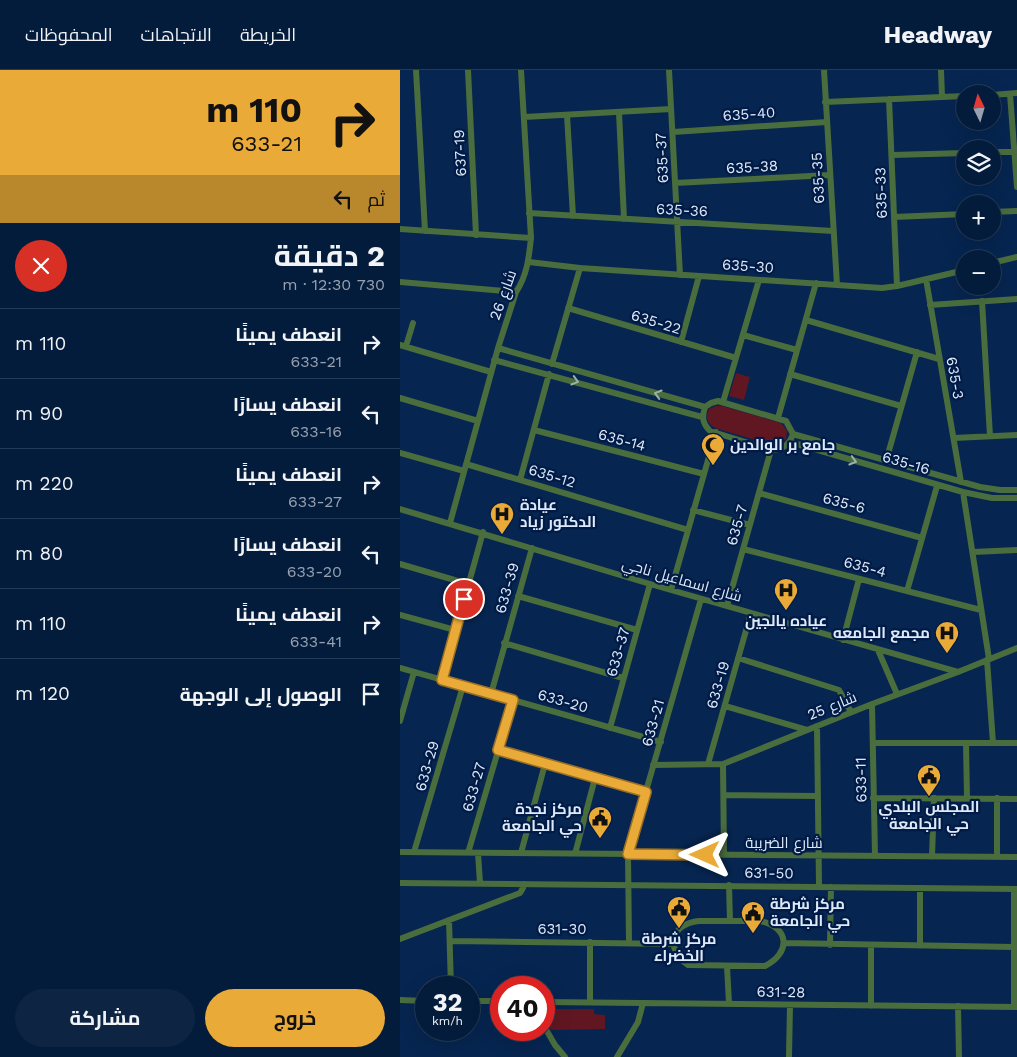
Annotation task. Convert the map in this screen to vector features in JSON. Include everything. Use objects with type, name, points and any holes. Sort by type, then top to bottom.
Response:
[{"type":"street","points":[[416,70],[425,231]]},
{"type":"street","name":"637-19","points":[[468,70],[476,235]]},
{"type":"street","name":"شارع 26","points":[[450,523],[494,360],[516,292],[529,262],[531,238],[521,70]]},
{"type":"street","name":"635-37","points":[[669,70],[680,275]]},
{"type":"street","name":"635-35","points":[[824,70],[837,285]]},
{"type":"street","points":[[942,70],[942,97]]},
{"type":"street","points":[[1001,94],[1014,93],[1017,187]]},
{"type":"street","points":[[825,102],[956,96]]},
{"type":"street","name":"635-33","points":[[889,99],[897,286]]},
{"type":"street","points":[[524,117],[671,109]]},
{"type":"street","points":[[619,112],[624,219]]},
{"type":"street","points":[[567,115],[573,216]]},
{"type":"street","name":"635-40","points":[[673,132],[827,122]]},
{"type":"street","points":[[1001,152],[1015,152]]},
{"type":"street","points":[[892,156],[956,153]]},
{"type":"street","name":"635-38","points":[[675,183],[830,175]]},
{"type":"street","points":[[1001,212],[1017,211]]},
{"type":"street","name":"635-36","points":[[529,213],[833,231]]},
{"type":"street","points":[[894,217],[956,214]]},
{"type":"street","points":[[400,230],[531,238]]},
{"type":"street","points":[[1001,261],[1017,257]]},
{"type":"street","name":"635-30","points":[[529,262],[580,268],[882,288],[956,272]]},
{"type":"street","points":[[552,364],[580,268]]},
{"type":"street","points":[[681,342],[699,276]]},
{"type":"street","name":"635-3","points":[[926,279],[962,482]]},
{"type":"street","points":[[723,402],[759,280]]},
{"type":"street","points":[[400,282],[516,292]]},
{"type":"street","points":[[778,418],[816,283]]},
{"type":"street","points":[[930,305],[1017,299]]},
{"type":"street","points":[[982,301],[990,436]]},
{"type":"street","name":"635-22","points":[[568,308],[736,358]]},
{"type":"street","points":[[806,320],[939,359]]},
{"type":"street","points":[[413,323],[403,346],[491,372]]},
{"type":"street","points":[[742,335],[797,350]]},
{"type":"street","points":[[498,348],[705,407]]},
{"type":"street","points":[[886,460],[917,352]]},
{"type":"street","points":[[494,360],[702,417]]},
{"type":"street","points":[[520,480],[549,374]]},
{"type":"street","points":[[790,374],[901,406]]},
{"type":"street","points":[[400,398],[478,421]]},
{"type":"street","points":[[718,401],[723,402],[786,421],[792,434],[790,442],[780,449],[772,450],[707,428],[702,417],[705,407],[718,401]]},
{"type":"street","name":"635-14","points":[[534,430],[704,474]]},
{"type":"street","points":[[671,590],[716,432]]},
{"type":"street","name":"635-16","points":[[792,434],[962,482],[1000,490],[1017,490]]},
{"type":"street","points":[[954,438],[1017,435]]},
{"type":"street","name":"635-16","points":[[790,442],[937,486],[992,498],[1017,498]]},
{"type":"street","name":"635-7","points":[[727,606],[772,450]]},
{"type":"street","name":"635-12","points":[[400,453],[520,480],[688,530]]},
{"type":"street","points":[[907,591],[937,486]]},
{"type":"street","points":[[963,492],[988,660],[993,743]]},
{"type":"street","name":"635-6","points":[[759,493],[922,538]]},
{"type":"street","name":"شارع اسماعيل ناجي","points":[[400,508],[701,599],[958,672]]},
{"type":"street","points":[[694,510],[750,525]]},
{"type":"street","points":[[442,680],[484,532]]},
{"type":"street","name":"633-39","points":[[491,694],[532,548]]},
{"type":"street","name":"635-4","points":[[743,549],[981,610]]},
{"type":"street","points":[[973,552],[1017,550]]},
{"type":"street","points":[[400,564],[468,584]]},
{"type":"street","points":[[843,640],[859,579]]},
{"type":"street","name":"633-37","points":[[610,728],[650,584]]},
{"type":"street","points":[[518,596],[637,630]]},
{"type":"street","name":"633-21","points":[[629,943],[628,854],[701,599]]},
{"type":"street","name":"633-19","points":[[708,764],[751,613]]},
{"type":"street","points":[[400,615],[455,630]]},
{"type":"street","points":[[504,643],[623,678]]},
{"type":"street","name":"شارع 25","points":[[653,765],[723,764],[1017,648]]},
{"type":"street","points":[[878,650],[897,694]]},
{"type":"street","points":[[738,658],[839,690],[851,712]]},
{"type":"street","name":"633-20","points":[[400,668],[661,742]]},
{"type":"street","points":[[400,721],[414,672]]},
{"type":"street","name":"633-29","points":[[414,852],[463,686]]},
{"type":"street","name":"633-27","points":[[468,853],[513,700]]},
{"type":"street","name":"633-11","points":[[872,704],[875,856]]},
{"type":"street","points":[[725,706],[807,730]]},
{"type":"street","points":[[816,726],[819,886]]},
{"type":"street","points":[[873,743],[1017,743]]},
{"type":"street","points":[[966,743],[967,798]]},
{"type":"street","points":[[498,750],[646,792]]},
{"type":"street","points":[[521,853],[546,764]]},
{"type":"street","points":[[723,764],[724,855]]},
{"type":"street","points":[[575,854],[595,778]]},
{"type":"street","points":[[724,795],[818,796]]},
{"type":"street","points":[[873,798],[1017,798]]},
{"type":"street","points":[[932,856],[934,798]]},
{"type":"street","points":[[997,857],[998,798]]},
{"type":"street","name":"شارع الضريبة","points":[[400,852],[1017,857]]},
{"type":"street","points":[[478,853],[480,884]]},
{"type":"street","name":"631-50","points":[[400,883],[1015,889]]},
{"type":"street","points":[[400,939],[520,893],[524,884]]},
{"type":"street","points":[[729,885],[730,921]]},
{"type":"street","points":[[830,945],[831,887]]},
{"type":"street","points":[[920,888],[920,946]]},
{"type":"street","points":[[1015,889],[1015,1007]]},
{"type":"street","points":[[449,920],[451,976]]},
{"type":"street","points":[[730,921],[770,923],[779,932],[784,944],[778,958],[765,966],[727,966],[688,964],[680,958],[673,944],[678,931],[688,923],[730,921]]},
{"type":"street","name":"631-30","points":[[450,941],[673,944]]},
{"type":"street","points":[[590,942],[590,1002]]},
{"type":"street","points":[[784,944],[1014,947]]},
{"type":"street","points":[[871,946],[871,1006]]},
{"type":"street","points":[[727,966],[728,1004]]},
{"type":"street","points":[[400,1000],[415,1000]]},
{"type":"street","name":"631-28","points":[[555,1002],[1015,1007]]},
{"type":"street","points":[[617,1057],[638,1022],[643,1003]]},
{"type":"street","points":[[789,1057],[790,1005]]},
{"type":"street","points":[[958,1006],[959,1057]]},
{"type":"street","points":[[552,1041],[565,1057]]},
{"type":"shaded area","points":[[736,373],[750,377],[744,400],[729,396]]},
{"type":"shaded area","points":[[722,406],[781,423],[787,431],[786,439],[778,445],[772,445],[715,428],[710,424],[707,415],[709,409]]},
{"type":"shaded area","points":[[555,1009],[594,1009],[594,1014],[605,1015],[605,1029],[555,1030]]},
{"type":"place","name":"جامع بر الوالدين","points":[[713,466]]},
{"type":"place","name":"عيادة الدكتور زياد","points":[[502,535]]},
{"type":"place","name":"عياده يالجين","points":[[786,611]]},
{"type":"place","name":"مجمع الجامعه","points":[[947,654]]},
{"type":"place","name":"المجلس البلدي حي الجامعة","points":[[929,797]]},
{"type":"place","name":"مركز نجدة حي الجامعة","points":[[600,839]]},
{"type":"place","name":"مركز شرطة الخضراء","points":[[679,929]]},
{"type":"place","name":"مركز شرطة حي الجامعة","points":[[753,934]]},
{"type":"route","points":[[464,599],[442,680],[513,700],[498,750],[646,792],[628,854],[705,855]]}]
